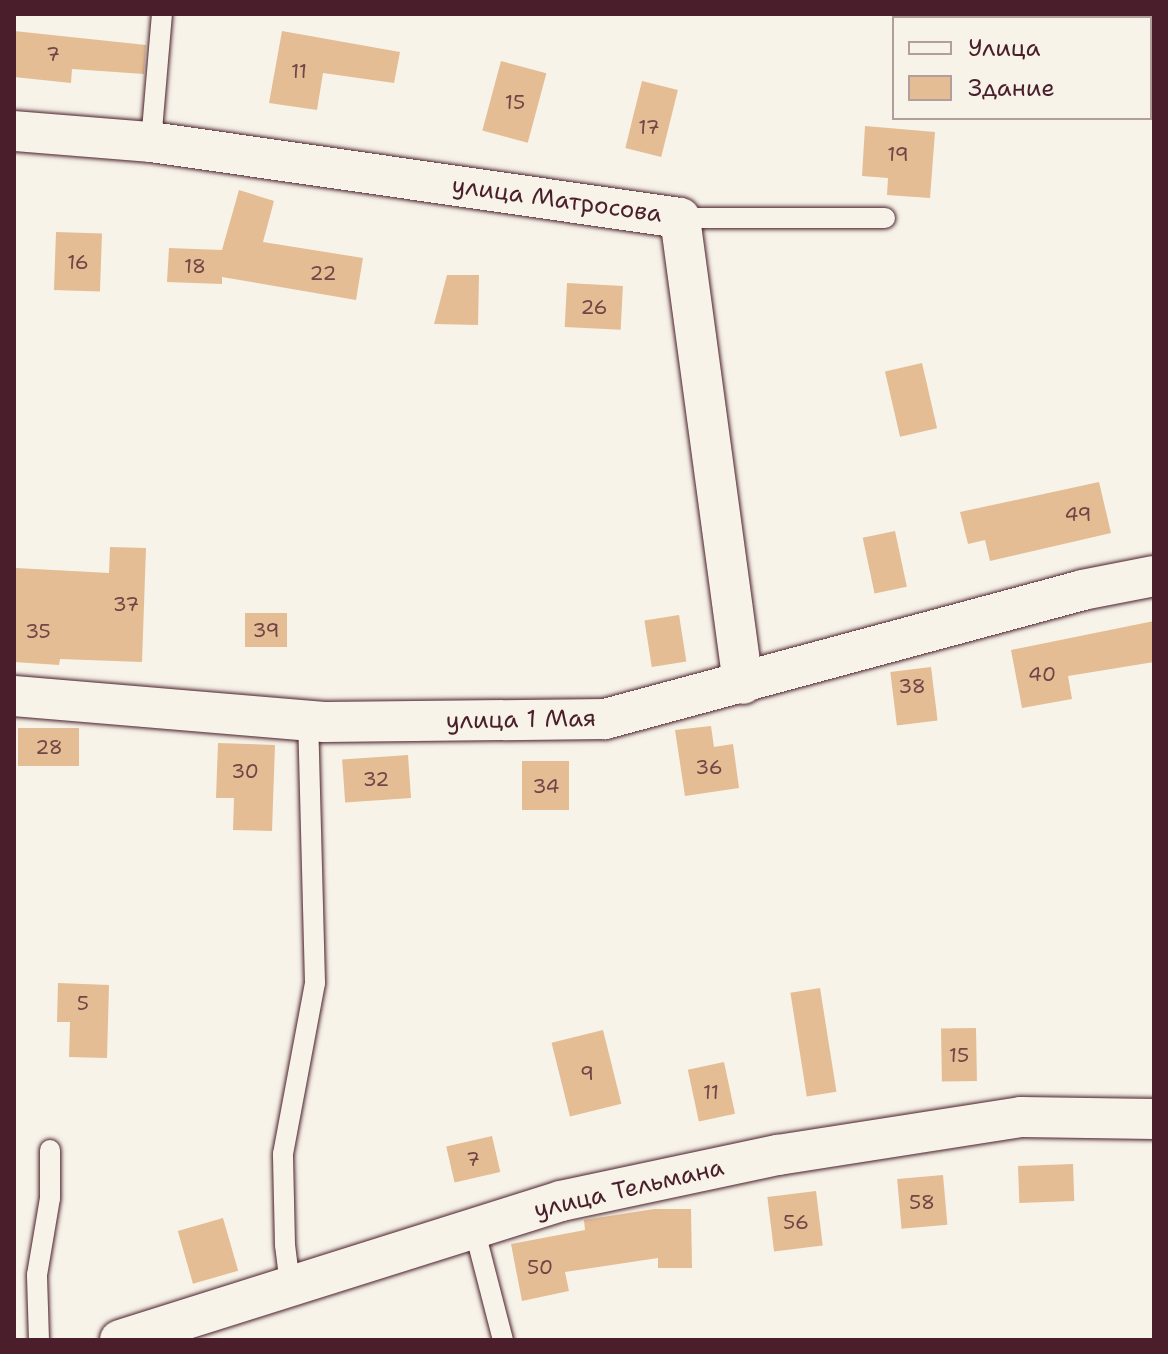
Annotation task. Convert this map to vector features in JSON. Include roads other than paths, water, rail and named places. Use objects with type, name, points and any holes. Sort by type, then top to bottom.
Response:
[{"type":"street","name":"улица Матросова","points":[[14,131],[151,142],[680,218],[743,684]]},
{"type":"street","name":"улица 1 Мая","points":[[14,696],[308,721],[605,719],[1082,590],[1154,576]]},
{"type":"street","name":"улица Тельмана","points":[[120,1340],[561,1201],[778,1155],[1021,1117],[1154,1119]]},
{"type":"lane","points":[[151,142],[162,14]]},
{"type":"lane","points":[[680,218],[885,218]]},
{"type":"lane","points":[[290,1285],[285,1245],[283,1154],[315,983],[308,721]]},
{"type":"lane","points":[[39,1340],[37,1275],[50,1198],[50,1150]]},
{"type":"lane","points":[[474,1228],[503,1340]]}]
